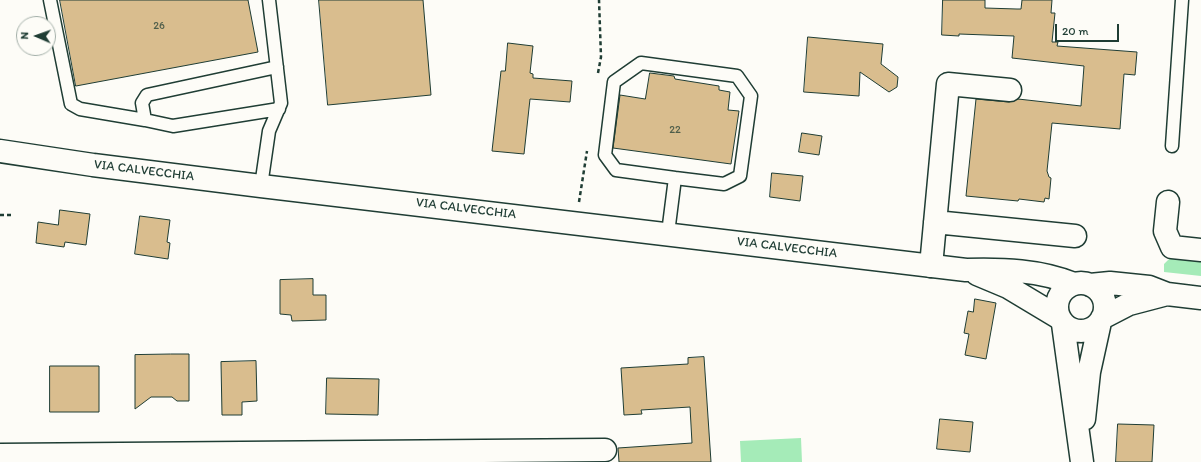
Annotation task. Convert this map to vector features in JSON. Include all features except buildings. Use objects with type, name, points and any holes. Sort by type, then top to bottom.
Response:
[{"type":"main road","points":[[931,266],[948,84],[1010,90]]},
{"type":"main road","name":"VIA CALVECCHIA","points":[[0,151],[93,165],[261,186],[576,222],[931,266],[966,270],[998,269],[1054,276],[1082,285],[1110,283],[1149,287],[1167,294],[1201,298]]},
{"type":"main road","points":[[1168,202],[1165,231],[1172,247],[1201,250]]},
{"type":"main road","points":[[935,222],[1075,236]]},
{"type":"main road","name":"VIA CALVECCHIA","points":[[966,270],[1008,287],[1061,320]]},
{"type":"main road","points":[[1082,285],[1101,295],[1104,303],[1089,372],[1081,454],[1061,320],[1057,308],[1061,293],[1082,285]]},
{"type":"main road","name":"VIA CALVECCHIA","points":[[1101,320],[1129,304],[1167,294]]},
{"type":"main road","points":[[1061,320],[1069,328],[1082,331],[1095,327],[1101,320]]},
{"type":"main road","points":[[0,455],[466,457],[605,450]]},
{"type":"lane","points":[[50,0],[71,104],[80,109],[173,126],[279,109]]},
{"type":"lane","points":[[261,186],[269,131],[281,103],[269,0]]},
{"type":"lane","points":[[1172,146],[1182,0]]},
{"type":"lane","points":[[641,62],[737,76],[751,96],[740,176],[724,184],[675,178],[616,170],[605,155],[614,82],[641,62]]},
{"type":"lane","points":[[145,120],[142,103],[147,94],[277,67]]},
{"type":"lane","points":[[668,234],[675,178]]},
{"type":"path","points":[[597,80],[601,57],[599,0]]},
{"type":"path","points":[[576,222],[587,150]]},
{"type":"path","points":[[0,215],[12,215]]},
{"type":"green space","points":[[1173,255],[1201,258],[1201,276],[1164,272],[1164,264]]},
{"type":"green space","points":[[801,438],[802,462],[741,462],[740,441]]}]
